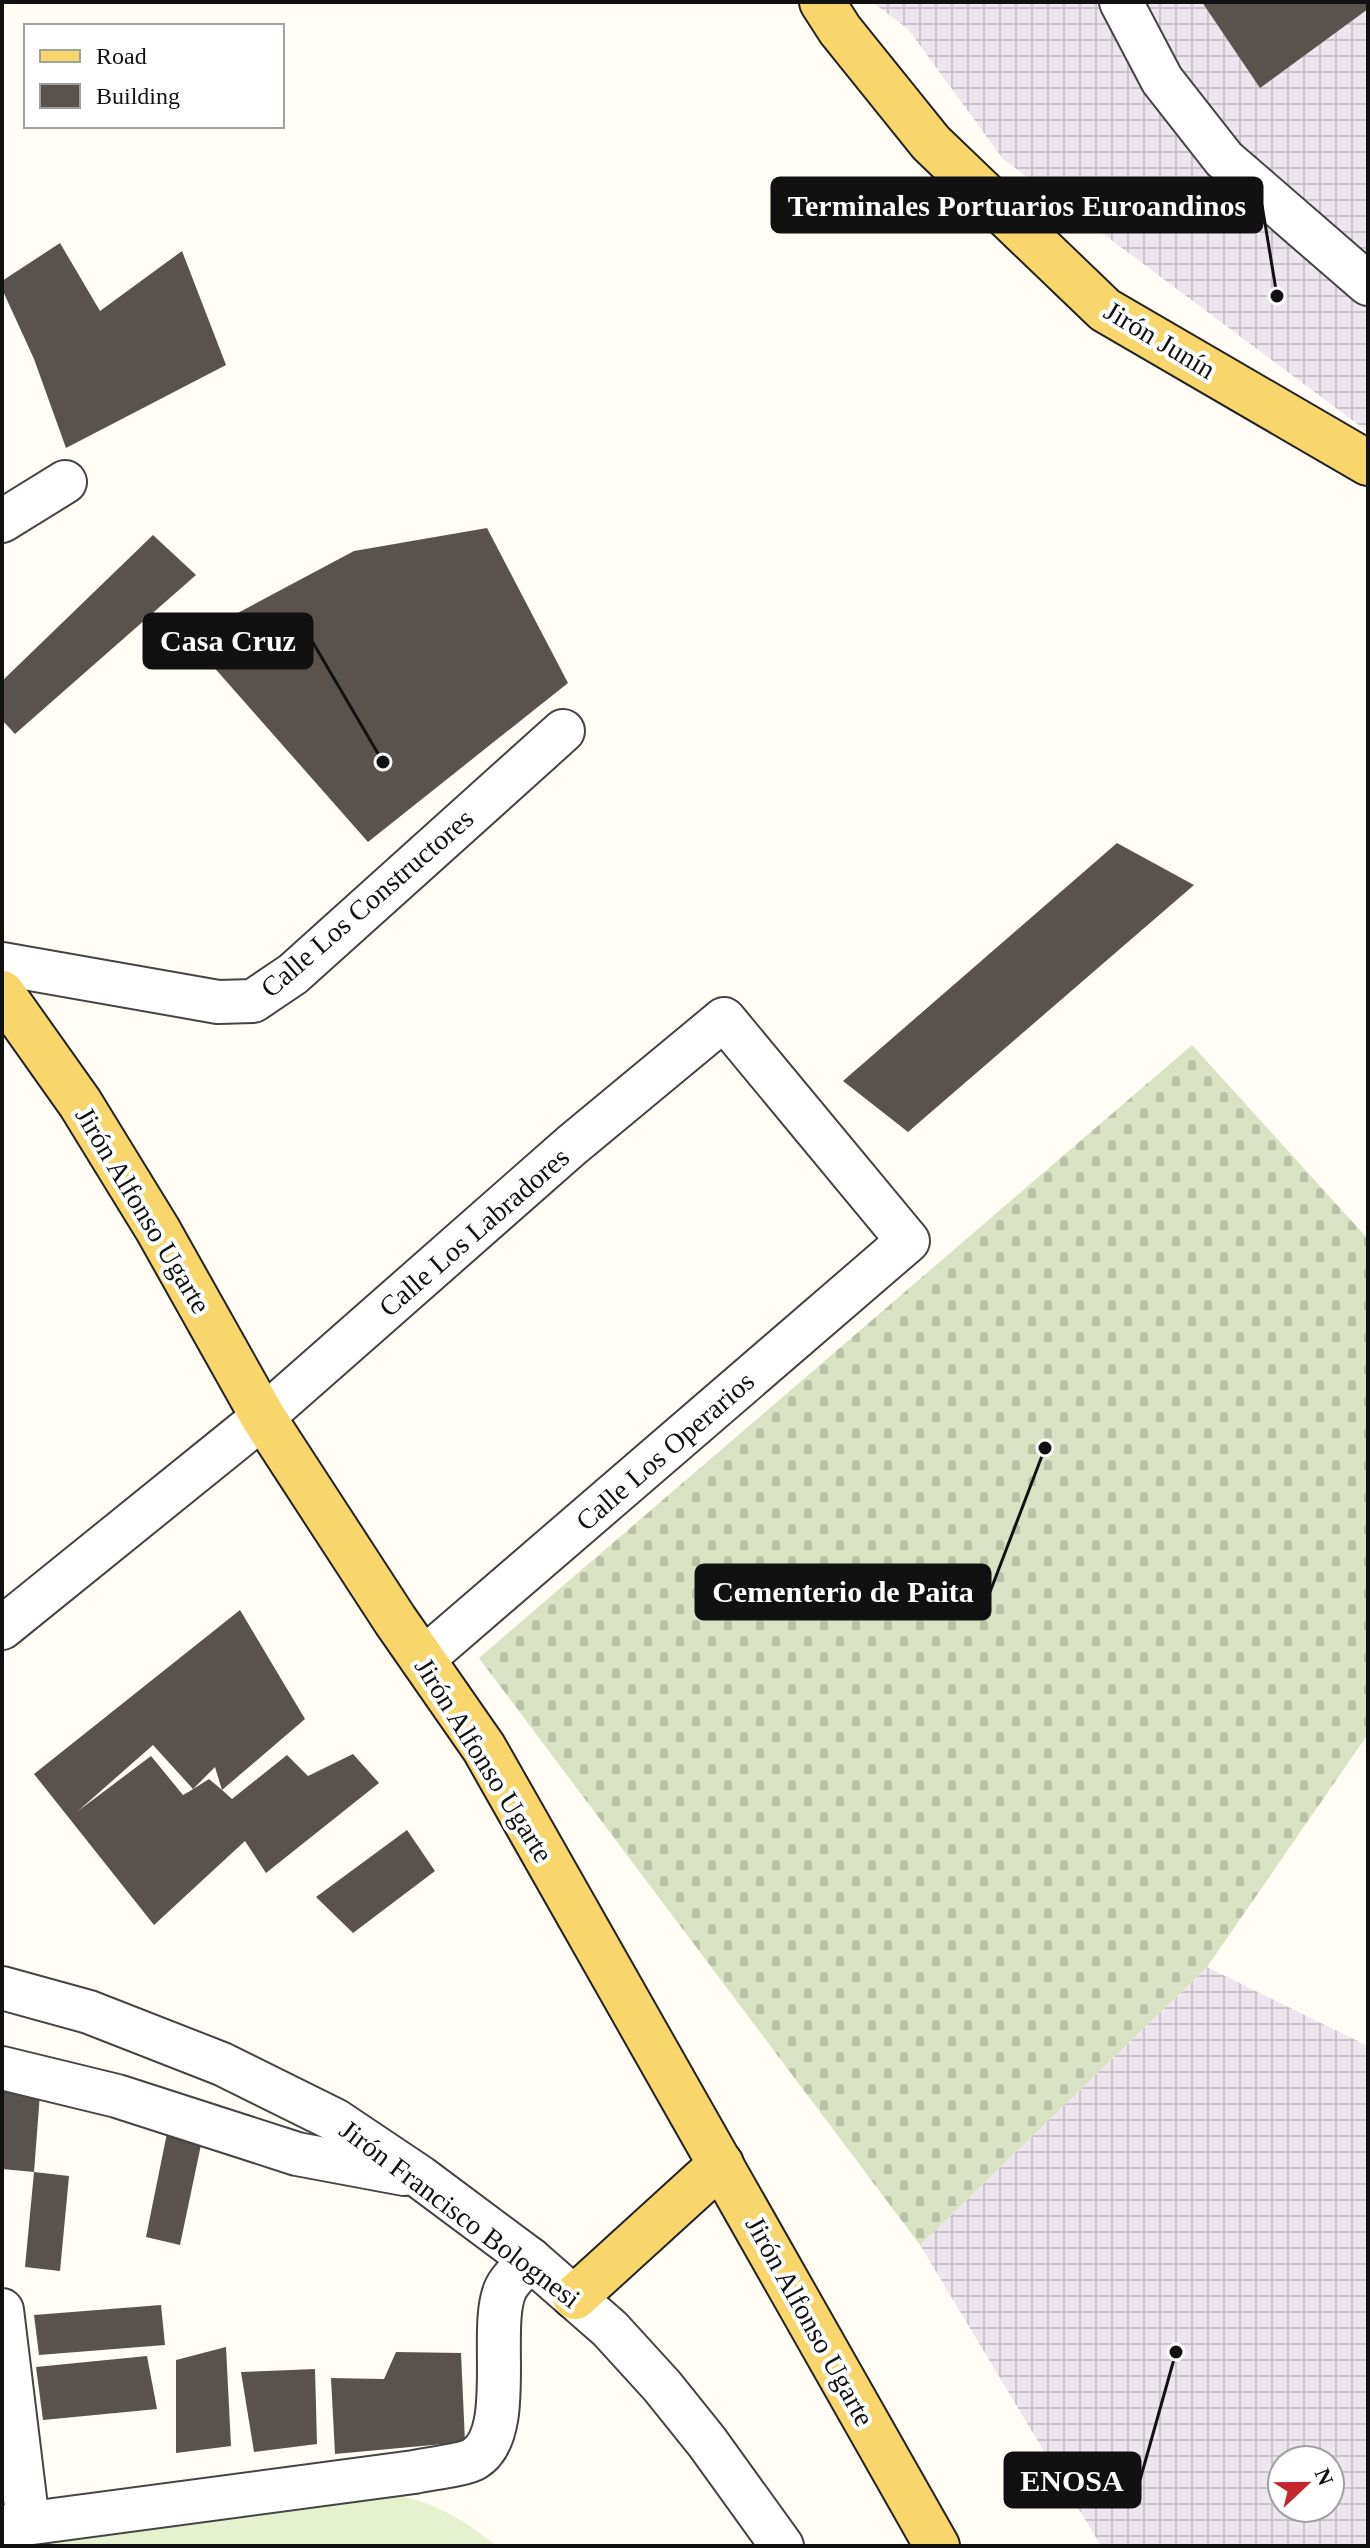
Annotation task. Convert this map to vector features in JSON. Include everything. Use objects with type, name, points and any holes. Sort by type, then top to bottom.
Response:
[{"type":"main road","name":"Jirón Junín","points":[[822,2],[840,30],[931,143],[1105,310],[1368,463]]},
{"type":"main road","name":"Jirón Alfonso Ugarte","points":[[2,993],[88,1115],[158,1230],[263,1417],[422,1660],[484,1748],[937,2546]]},
{"type":"main road","points":[[575,2297],[721,2164]]},
{"type":"street","points":[[1121,2],[1162,80],[1224,159],[1368,284]]},
{"type":"street","points":[[2,521],[65,482]]},
{"type":"street","name":"Calle Los Constructores","points":[[2,964],[218,1002],[253,1001],[293,974],[563,731]]},
{"type":"street","name":"Calle Los Labradores","points":[[2,1628],[263,1417],[572,1145],[724,1019],[908,1241]]},
{"type":"street","name":"Calle Los Operarios","points":[[422,1660],[908,1241]]},
{"type":"street","name":"Jirón Francisco Bolognesi","points":[[2,1988],[89,2012],[222,2064],[335,2120],[420,2177],[530,2259],[610,2329],[662,2386],[750,2498],[782,2546]]},
{"type":"street","points":[[2,2068],[117,2096],[297,2154],[420,2177]]},
{"type":"street","points":[[2,2310],[15,2525],[414,2472],[474,2460],[490,2443],[501,2384],[499,2329],[506,2288],[530,2259]]},
{"type":"shaded area","points":[[872,2],[1368,2],[1368,432],[1003,159],[908,29]]},
{"type":"shaded area","points":[[1207,1967],[1368,2046],[1368,2546],[1101,2546],[920,2245]]},
{"type":"green space","points":[[1192,1045],[1368,1239],[1368,1734],[1207,1967],[920,2245],[479,1658]]},
{"type":"green space","points":[[328,2488],[375,2491],[418,2500],[457,2518],[496,2546],[21,2546]]},
{"type":"building","points":[[1202,2],[1368,2],[1368,9],[1260,88]]},
{"type":"building","points":[[60,243],[100,311],[182,251],[226,365],[66,448],[34,359],[2,289],[2,281]]},
{"type":"building","points":[[487,528],[568,683],[368,842],[189,639],[354,551]]},
{"type":"building","points":[[153,535],[196,575],[15,734],[2,720],[2,681]]},
{"type":"building","points":[[1117,843],[1194,885],[908,1132],[843,1081]]},
{"type":"building","points":[[240,1610],[305,1719],[222,1790],[232,1799],[287,1755],[308,1776],[353,1754],[379,1783],[266,1873],[245,1841],[154,1925],[34,1774]],"holes":[[[153,1745],[193,1789],[215,1767],[222,1790],[209,1779],[190,1791],[183,1795],[151,1756],[78,1811]]]},
{"type":"building","points":[[407,1830],[435,1871],[353,1933],[316,1897]]},
{"type":"building","points":[[6,2076],[41,2081],[34,2172],[2,2169],[2,2101]]},
{"type":"building","points":[[167,2133],[202,2140],[180,2245],[146,2237]]},
{"type":"building","points":[[34,2172],[69,2176],[60,2271],[25,2267]]},
{"type":"building","points":[[161,2305],[165,2345],[39,2355],[34,2315]]},
{"type":"building","points":[[226,2347],[231,2446],[176,2453],[176,2360]]},
{"type":"building","points":[[396,2352],[461,2353],[465,2442],[335,2454],[331,2378],[384,2379]]},
{"type":"building","points":[[147,2356],[157,2409],[43,2420],[36,2367]]},
{"type":"building","points":[[315,2369],[317,2444],[254,2452],[241,2372]]},
{"type":"place","name":"Terminales Portuarios Euroandinos","points":[[1277,296]]},
{"type":"place","name":"Casa Cruz","points":[[383,762]]},
{"type":"place","name":"Cementerio de Paita","points":[[1045,1448]]},
{"type":"place","name":"ENOSA","points":[[1176,2352]]}]
